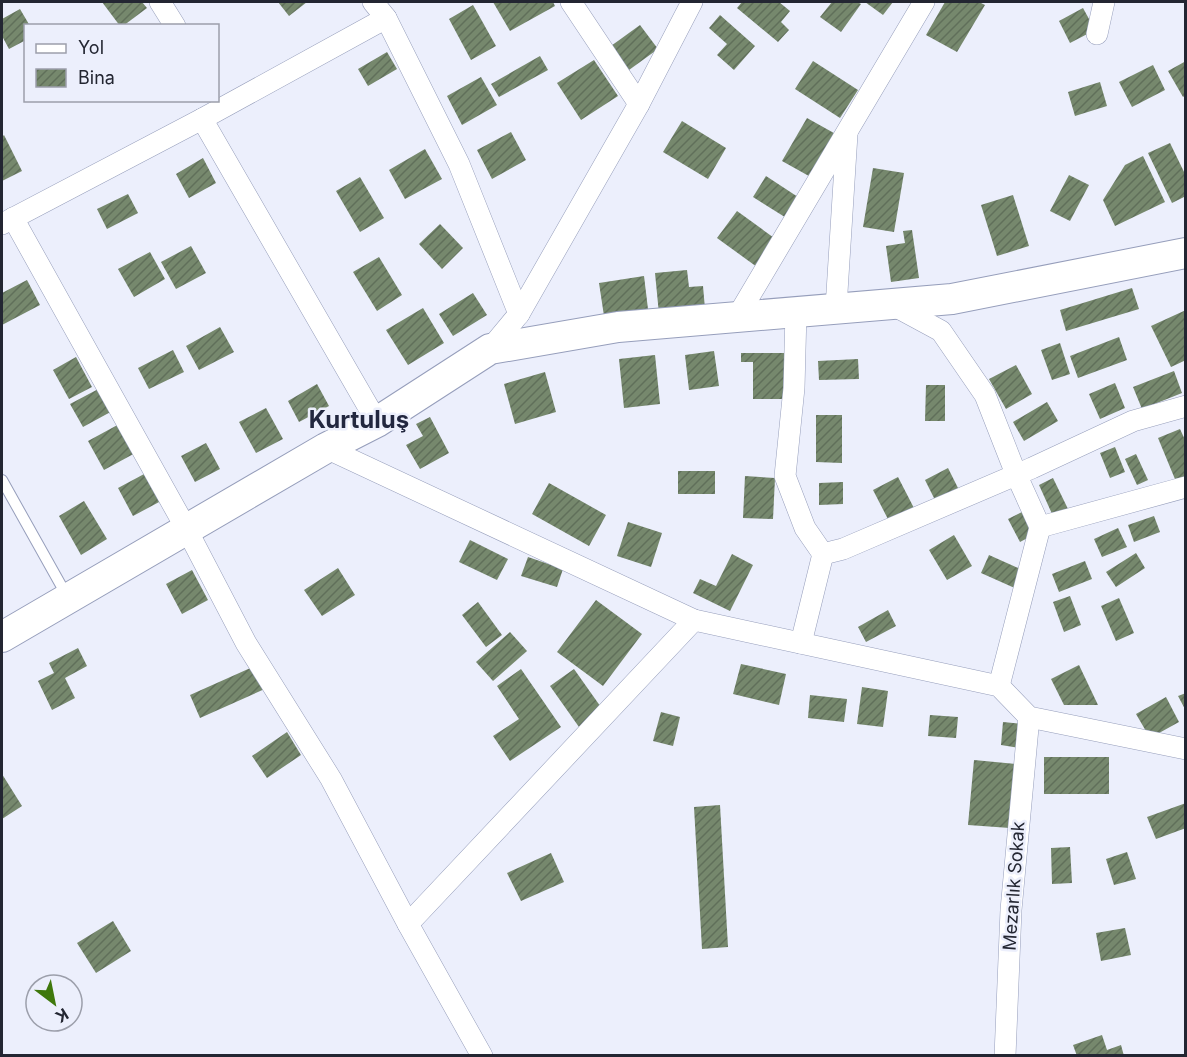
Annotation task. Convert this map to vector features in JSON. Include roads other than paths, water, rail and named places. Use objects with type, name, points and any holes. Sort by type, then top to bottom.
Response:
[{"type":"street","points":[[160,2],[174,24]]},
{"type":"street","points":[[571,2],[639,104]]},
{"type":"street","points":[[2,637],[326,448],[377,422],[490,349],[519,314],[639,104],[692,2]]},
{"type":"street","points":[[737,317],[924,2]]},
{"type":"street","points":[[1097,34],[1104,2]]},
{"type":"street","points":[[482,1056],[331,779],[246,644],[187,530],[7,221],[202,119],[222,99],[379,10],[459,164],[519,314]]},
{"type":"street","points":[[202,119],[377,422]]},
{"type":"street","points":[[836,308],[847,130]]},
{"type":"street","points":[[490,349],[618,327],[952,300],[1185,253]]},
{"type":"street","points":[[891,304],[941,331],[985,395],[1040,527],[999,686]]},
{"type":"street","points":[[796,312],[794,388],[785,476],[805,528],[823,554],[801,643]]},
{"type":"street","points":[[823,554],[843,549],[1133,421],[1185,406]]},
{"type":"street","points":[[326,448],[694,620],[999,686],[1029,717],[1185,749]]},
{"type":"street","points":[[1040,527],[1185,487]]},
{"type":"street","points":[[408,924],[694,620]]},
{"type":"street","name":"Mezarlık Sokak","points":[[1005,1056],[1011,910],[1029,717]]},
{"type":"lane","points":[[2,480],[69,598]]},
{"type":"district","name":"Kurtuluş","points":[[359,420]]}]
